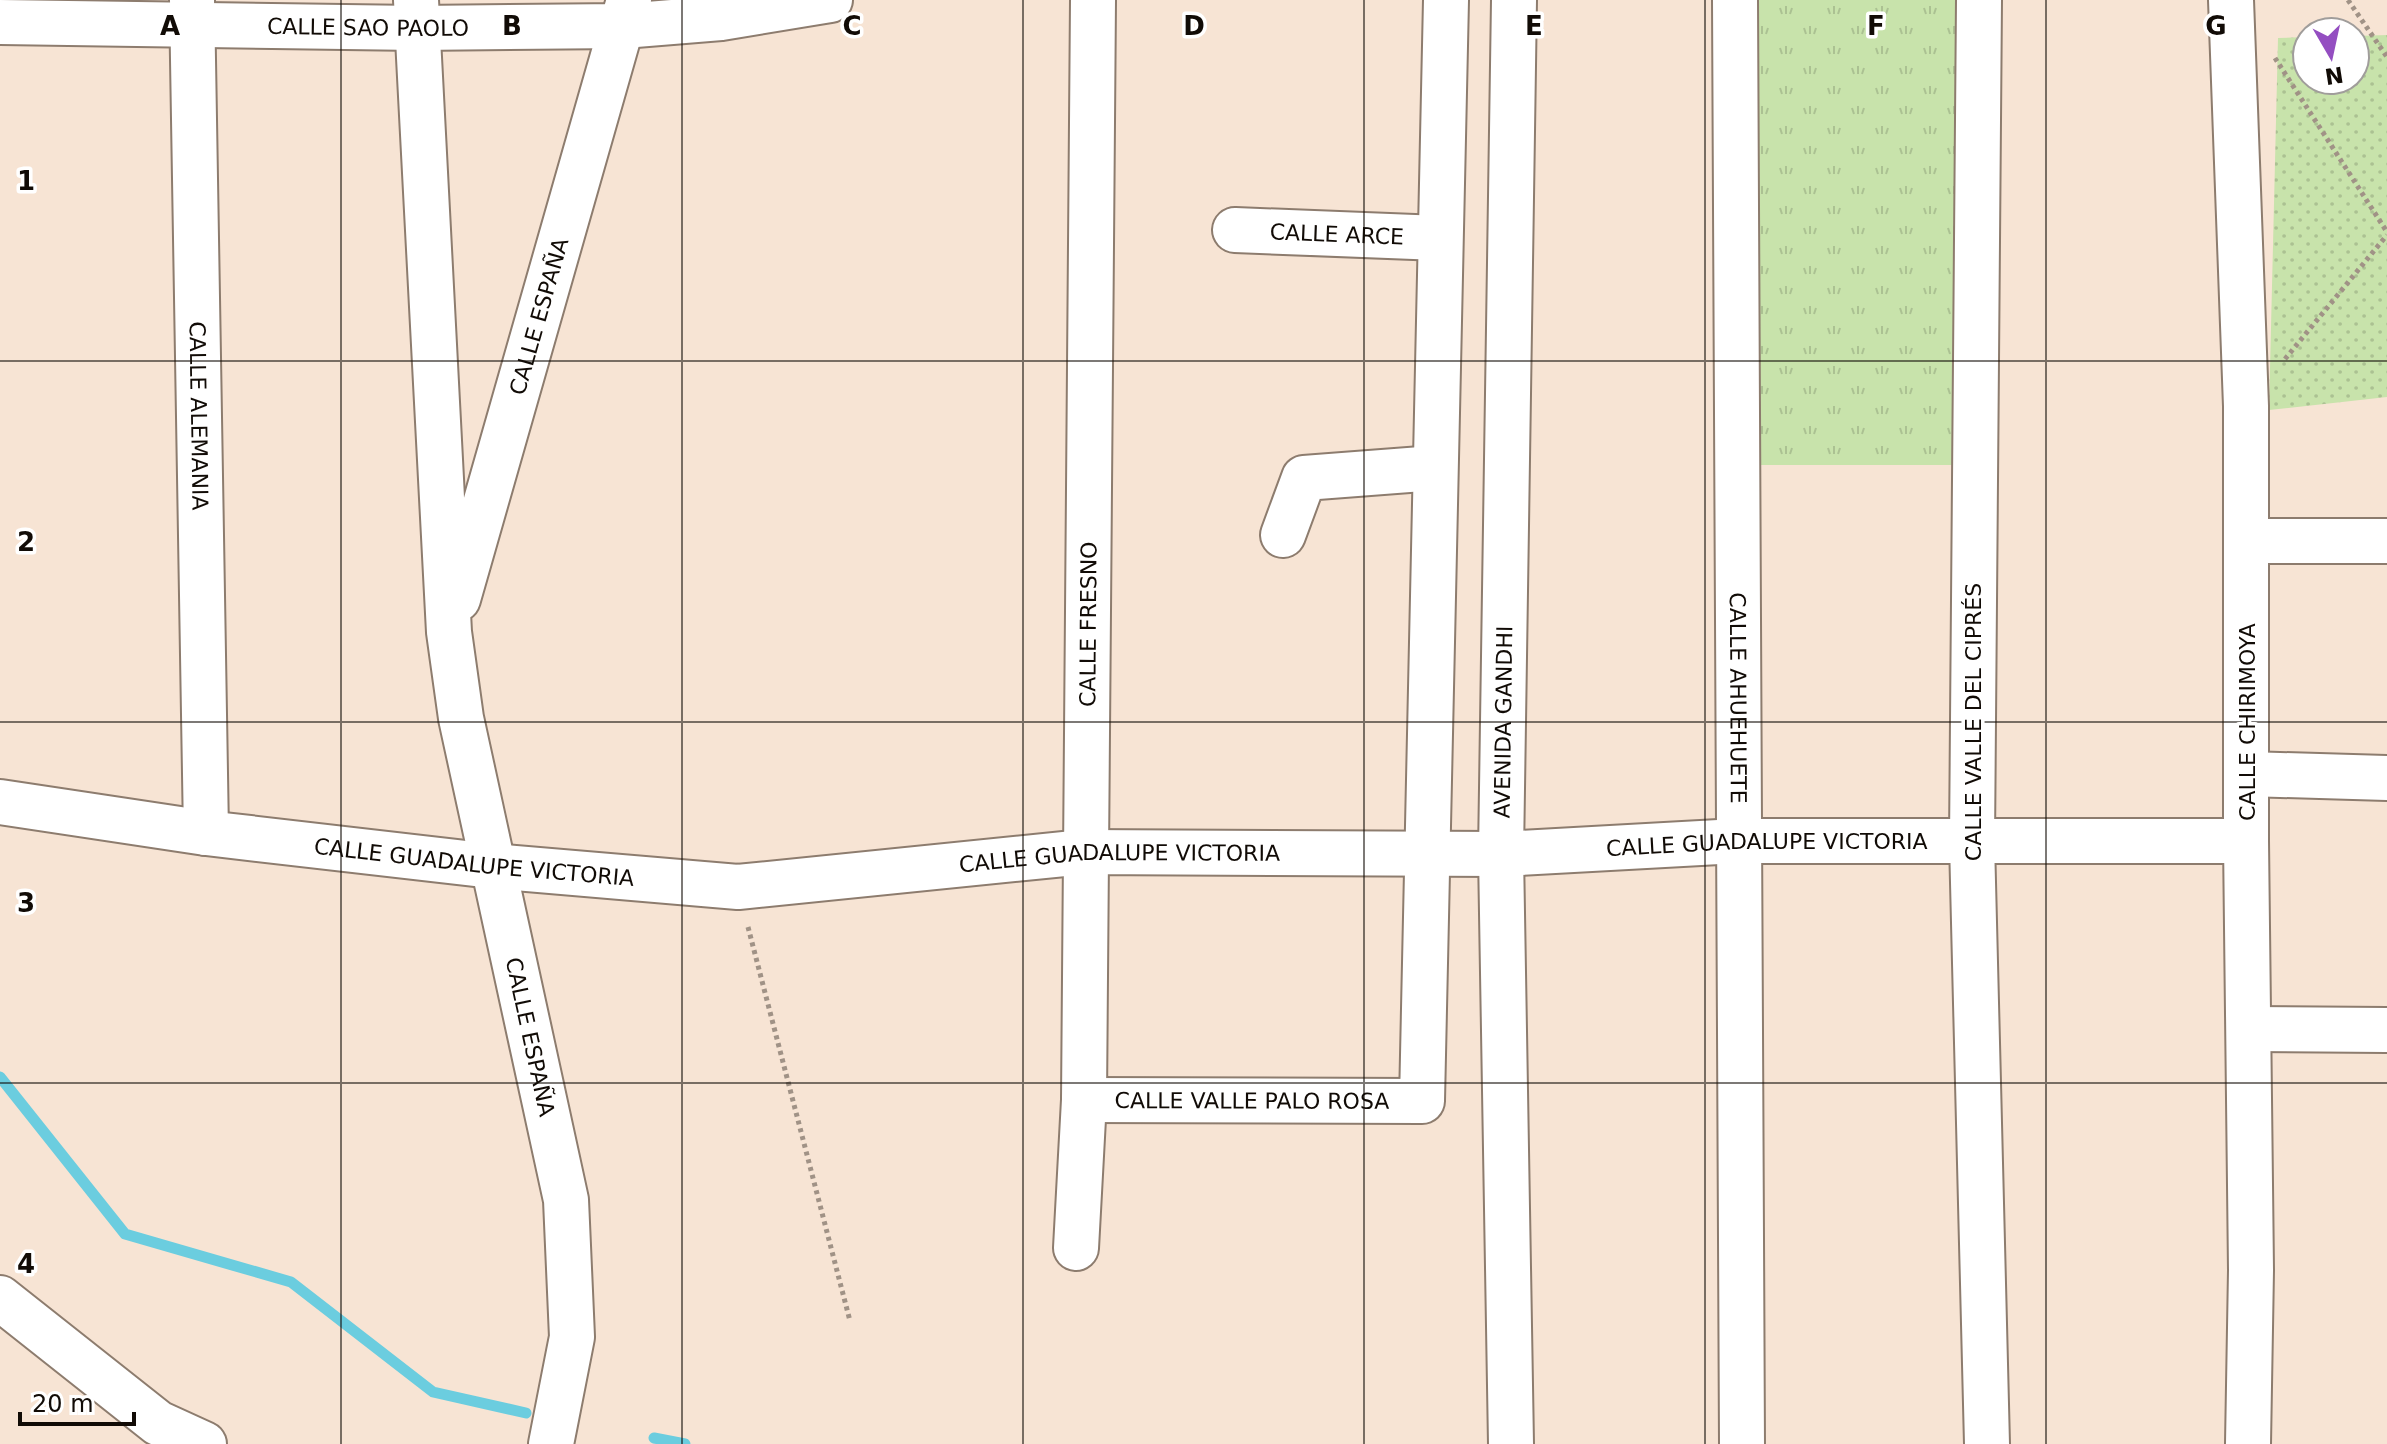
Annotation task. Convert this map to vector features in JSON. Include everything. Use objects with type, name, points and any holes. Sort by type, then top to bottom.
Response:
[{"type":"street","name":"CALLE SAO PAOLO","points":[[0,22],[194,12],[626,13],[721,18],[830,0]]},
{"type":"street","name":"CALLE FRESNO","points":[[1076,1248],[1084,1100],[1093,0]]},
{"type":"street","points":[[1426,853],[1446,0]]},
{"type":"street","name":"AVENIDA GANDHI","points":[[1511,1444],[1501,854],[1514,0]]},
{"type":"street","name":"CALLE AHUEHUETE","points":[[1735,0],[1742,1444]]},
{"type":"street","name":"CALLE VALLE DEL CIPRÉS","points":[[1979,0],[1972,842],[1987,1444]]},
{"type":"street","name":"CALLE CHIRIMOYA","points":[[2231,0],[2248,541],[2246,841],[2251,1270],[2248,1444]]},
{"type":"street","name":"CALLE ALEMANIA","points":[[194,12],[206,833]]},
{"type":"street","name":"CALLE ESPAÑA","points":[[449,632],[626,13]]},
{"type":"street","name":"CALLE ESPAÑA","points":[[417,14],[449,632],[461,718],[566,1200],[572,1337],[551,1444]]},
{"type":"street","name":"CALLE ARCE","points":[[1235,230],[1440,238]]},
{"type":"street","points":[[1283,535],[1304,478],[1435,468]]},
{"type":"street","points":[[2248,541],[2387,541]]},
{"type":"street","points":[[2247,774],[2387,778]]},
{"type":"street","name":"CALLE GUADALUPE VICTORIA","points":[[0,802],[206,833],[492,866],[738,887],[1084,852],[1501,854],[1737,841],[2246,841]]},
{"type":"street","name":"CALLE VALLE PALO ROSA","points":[[1084,1100],[1422,1101],[1426,853]]},
{"type":"street","points":[[2249,1029],[2387,1030]]},
{"type":"street","points":[[0,1298],[158,1423],[204,1444]]},
{"type":"path","points":[[2348,0],[2387,57]]},
{"type":"path","points":[[2246,406],[2387,234],[2270,52]]},
{"type":"path","points":[[738,887],[850,1321]]},
{"type":"green space","points":[[1734,0],[1968,0],[1976,465],[1735,465]]},
{"type":"green space","points":[[2387,35],[2387,397],[2269,410],[2278,38],[2291,38],[2291,96],[2371,96],[2371,36]]},
{"type":"waterway","points":[[0,1077],[125,1234],[291,1282],[433,1392],[526,1413]]},
{"type":"waterway","points":[[654,1438],[685,1444]]}]
